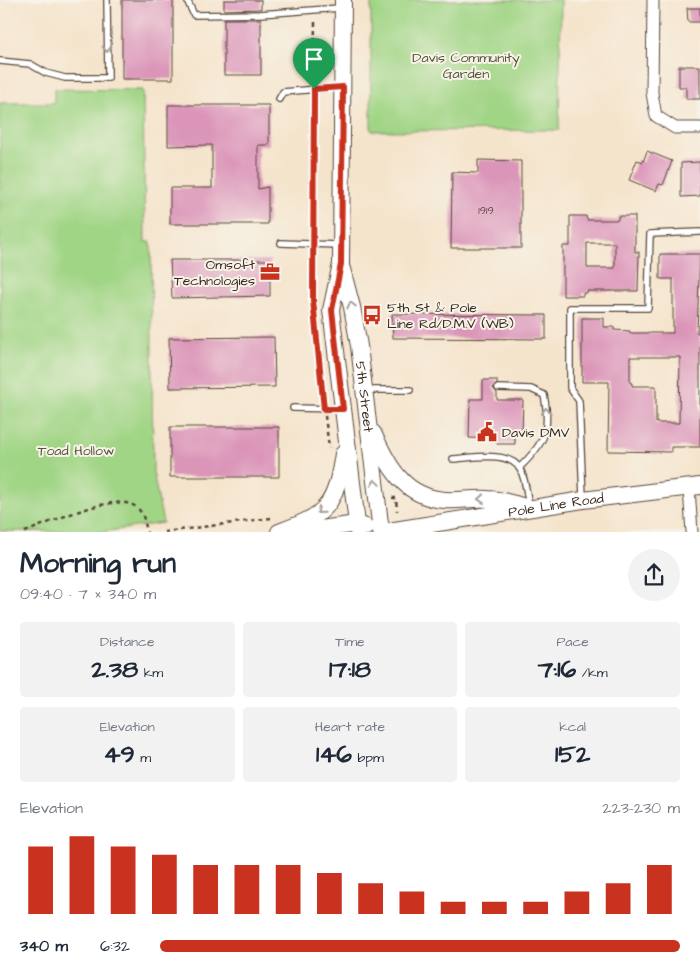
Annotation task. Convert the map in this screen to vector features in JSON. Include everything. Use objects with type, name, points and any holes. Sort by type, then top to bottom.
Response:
[{"type":"main road","name":"5th Street","points":[[343,4],[342,245],[341,264],[332,310],[357,528]]},
{"type":"main road","name":"5th Street","points":[[341,264],[352,307],[381,532]]},
{"type":"main road","points":[[367,420],[390,465],[407,487],[415,492],[429,498],[444,500],[489,498],[529,507]]},
{"type":"main road","points":[[278,525],[302,524],[317,515],[330,502],[340,476],[346,434]]},
{"type":"main road","name":"Pole Line Road","points":[[300,532],[357,528],[381,532],[529,507],[694,487]]},
{"type":"main road","points":[[452,532],[478,517]]},
{"type":"street","points":[[653,0],[652,93],[656,116],[675,128],[700,128]]},
{"type":"street","points":[[692,532],[694,487]]},
{"type":"lane","points":[[0,60],[30,64],[46,73],[65,78],[108,78],[107,0]]},
{"type":"lane","points":[[187,0],[194,15],[260,14],[315,9],[343,4]]},
{"type":"lane","points":[[279,99],[283,92],[343,87]]},
{"type":"lane","points":[[583,500],[579,401],[570,388],[570,308],[648,308],[650,234],[700,232]]},
{"type":"lane","points":[[281,243],[342,245]]},
{"type":"lane","points":[[498,388],[531,389],[544,395],[548,412],[546,433],[540,446],[519,468]]},
{"type":"lane","points":[[364,390],[410,390]]},
{"type":"lane","points":[[292,408],[343,409]]},
{"type":"lane","points":[[453,459],[503,457],[511,460],[519,468],[529,507]]},
{"type":"path","points":[[315,9],[313,300],[329,450]]},
{"type":"path","points":[[392,498],[396,498],[397,512]]},
{"type":"path","points":[[25,532],[102,504],[116,501],[127,502],[135,506],[140,511],[147,532]]},
{"type":"path","points":[[164,532],[278,525]]},
{"type":"green space","name":"Davis Community Garden","points":[[371,0],[561,0],[559,130],[372,131]]},
{"type":"green space","name":"Toad Hollow","points":[[54,89],[143,90],[145,242],[151,242],[153,472],[163,523],[102,532],[0,531],[0,103],[54,103]]},
{"type":"building","points":[[122,0],[173,0],[173,79],[122,79]]},
{"type":"building","points":[[224,0],[261,0],[261,9],[224,10]]},
{"type":"building","points":[[687,8],[700,8],[700,22],[688,22]]},
{"type":"building","points":[[224,19],[261,19],[261,75],[224,75]]},
{"type":"building","points":[[679,66],[700,66],[700,99],[686,99],[686,87],[679,87]]},
{"type":"building","points":[[168,105],[269,105],[269,145],[258,145],[258,189],[268,187],[268,224],[170,224],[170,188],[212,188],[212,145],[168,146]]},
{"type":"building","points":[[647,151],[672,161],[663,185],[659,184],[656,191],[629,180],[637,160],[643,162]]},
{"type":"building","points":[[478,160],[521,161],[521,248],[451,248],[452,172],[478,173]]},
{"type":"building","points":[[700,162],[700,196],[681,197],[681,163]]},
{"type":"building","points":[[570,216],[586,216],[587,220],[618,220],[618,216],[635,216],[635,252],[639,252],[638,291],[587,291],[587,293],[583,293],[583,296],[563,296],[563,246],[570,246]],"holes":[[[587,243],[615,243],[615,268],[587,268]]]},
{"type":"building","points":[[660,254],[700,254],[697,333],[700,333],[700,447],[671,447],[671,452],[608,451],[609,382],[582,382],[582,318],[604,318],[604,327],[614,327],[614,330],[630,331],[630,333],[673,333],[673,279],[660,279]],"holes":[[[630,357],[680,357],[679,423],[656,423],[656,386],[632,386],[632,383],[630,383]]]},
{"type":"building","points":[[170,260],[270,260],[270,296],[172,298]]},
{"type":"building","points":[[392,314],[546,315],[546,339],[393,338]]},
{"type":"building","points":[[274,337],[275,387],[170,388],[169,338]]},
{"type":"building","points":[[483,380],[497,380],[497,384],[493,388],[497,393],[497,400],[523,400],[522,433],[515,433],[515,444],[497,444],[497,439],[469,438],[470,399],[483,399]]},
{"type":"building","points":[[170,427],[279,427],[279,477],[170,477]]},
{"type":"place","name":"Omsoft Technologies","points":[[270,272]]},
{"type":"place","name":"5th St & Pole Line Rd/D.M.V (WB)","points":[[372,315]]},
{"type":"place","name":"Davis DMV","points":[[487,432]]},
{"type":"route","points":[[343,87],[341,264],[332,310],[343,409],[324,409],[313,300],[314,89],[343,87]]}]
